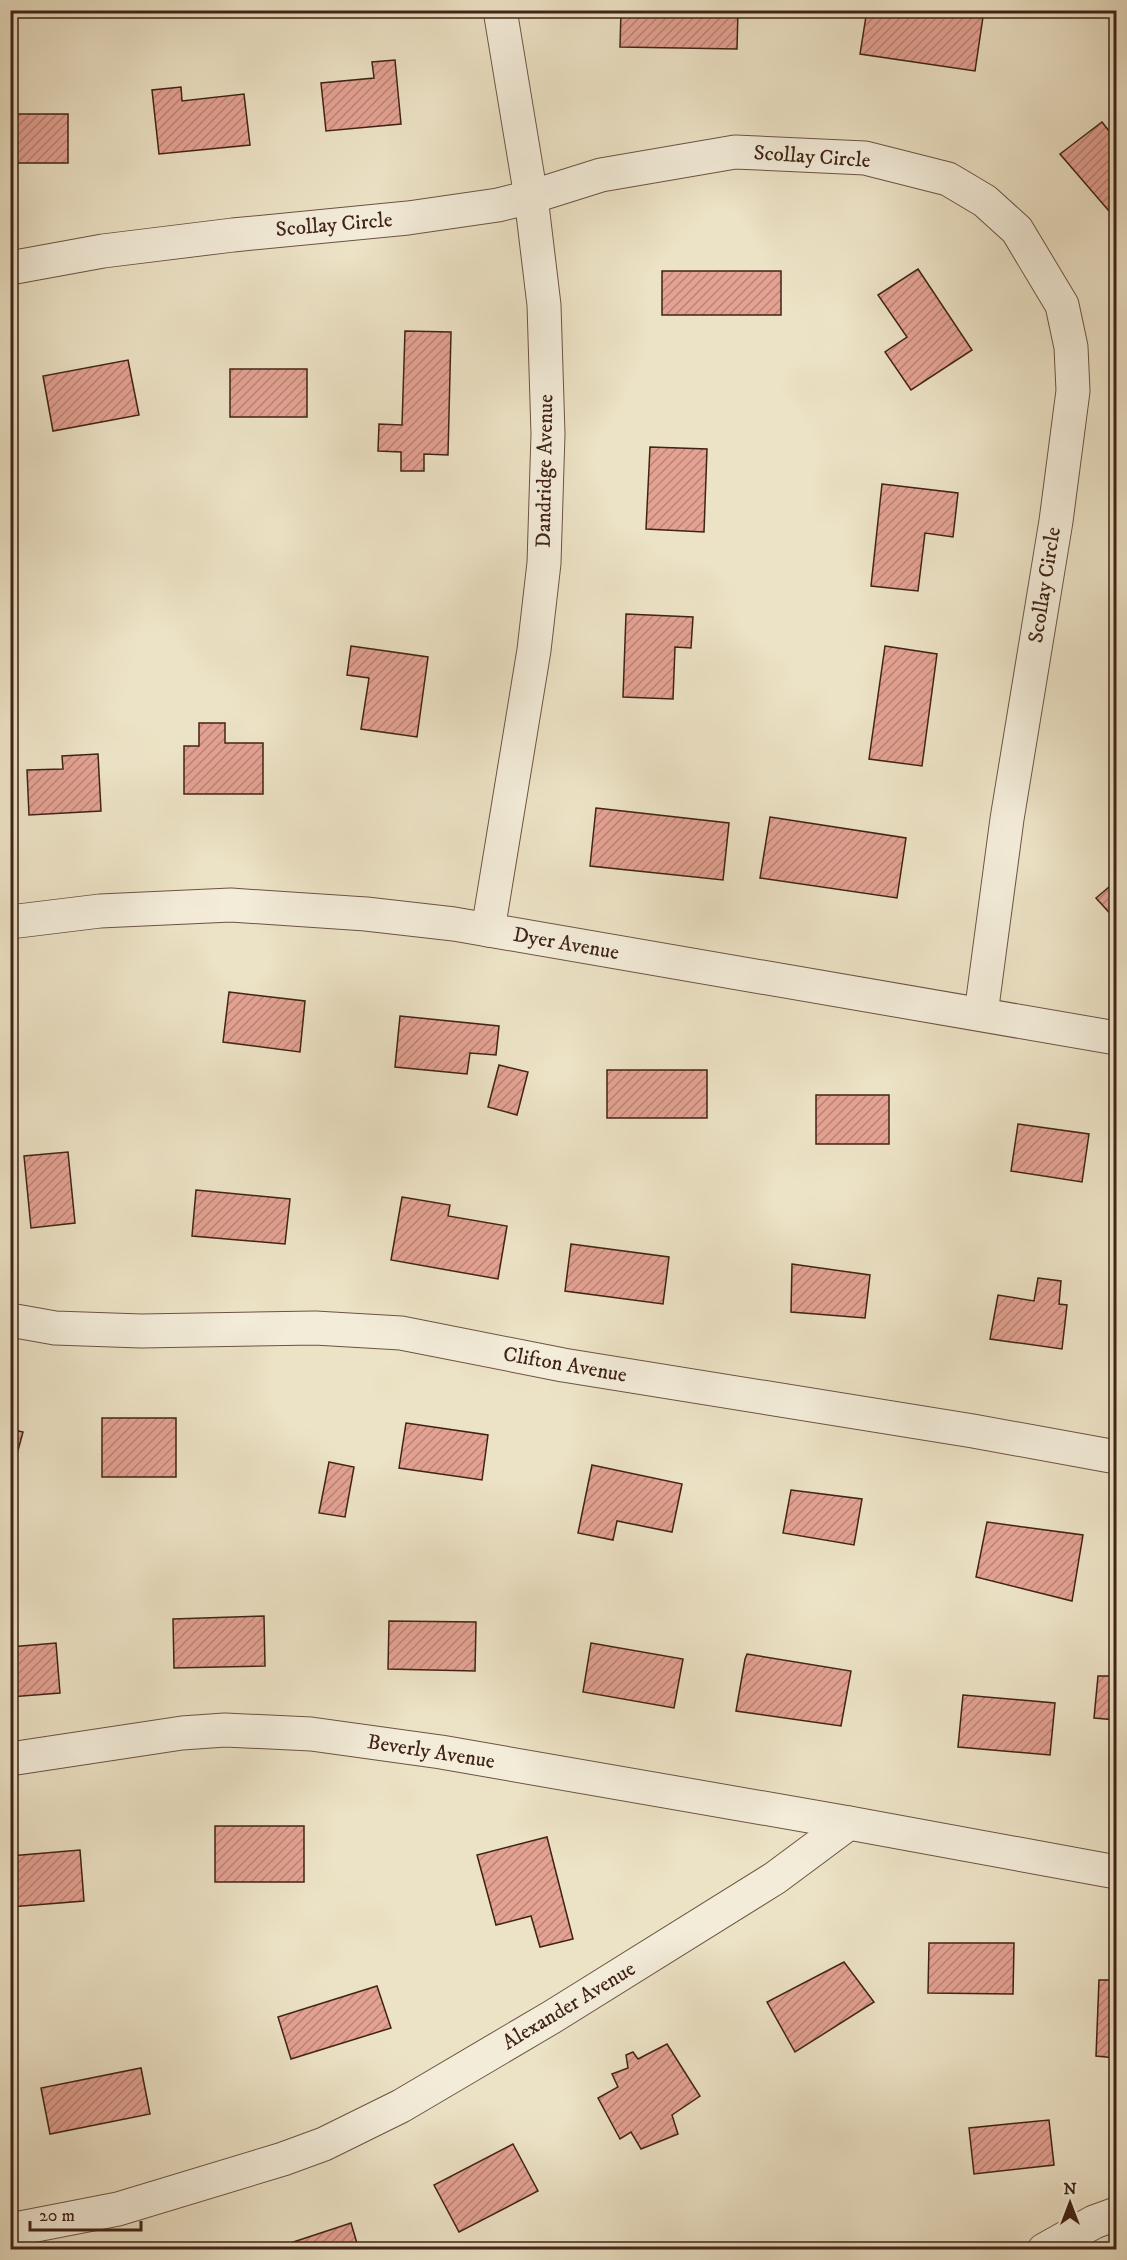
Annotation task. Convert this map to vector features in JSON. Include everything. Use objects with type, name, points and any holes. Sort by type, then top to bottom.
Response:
[{"type":"street","name":"Dandridge Avenue","points":[[488,930],[534,650],[544,563],[548,434],[545,316],[531,197],[500,10]]},
{"type":"street","name":"Scollay Circle","points":[[10,268],[103,251],[233,235],[408,218],[498,204],[531,197],[601,176],[735,152],[865,158],[948,179],[985,201],[1017,230],[1062,305],[1071,347],[1073,391],[1056,521],[1007,819],[981,1014]]},
{"type":"street","name":"Dyer Avenue","points":[[10,922],[100,911],[231,905],[366,914],[488,930],[1116,1038]]},
{"type":"street","name":"Clifton Avenue","points":[[10,1320],[55,1328],[141,1331],[315,1328],[402,1333],[563,1365],[973,1431],[1116,1457]]},
{"type":"street","name":"Beverly Avenue","points":[[10,1759],[182,1733],[225,1731],[311,1734],[441,1752],[849,1822]]},
{"type":"street","points":[[849,1822],[1116,1872]]},
{"type":"street","name":"Alexander Avenue","points":[[10,2230],[118,2209],[283,2159],[324,2144],[402,2106],[552,2017],[775,1878],[849,1822]]},
{"type":"street","points":[[1044,2250],[1094,2222],[1116,2214]]},
{"type":"building","points":[[621,10],[738,10],[737,49],[620,47]]},
{"type":"building","points":[[867,10],[984,10],[975,71],[860,54]]},
{"type":"building","points":[[395,60],[401,124],[326,131],[321,83],[374,78],[372,62]]},
{"type":"building","points":[[181,87],[182,101],[244,94],[250,145],[159,154],[152,90]]},
{"type":"building","points":[[10,114],[68,114],[68,163],[10,163]]},
{"type":"building","points":[[1102,122],[1116,140],[1116,206],[1109,211],[1060,154]]},
{"type":"building","points":[[918,269],[972,350],[911,390],[885,352],[907,337],[878,295]]},
{"type":"building","points":[[662,271],[781,271],[781,315],[662,315]]},
{"type":"building","points":[[405,331],[451,332],[448,455],[424,454],[424,471],[401,471],[401,452],[378,451],[379,424],[402,425]]},
{"type":"building","points":[[128,360],[139,415],[53,431],[43,376]]},
{"type":"building","points":[[230,369],[307,369],[307,417],[230,417]]},
{"type":"building","points":[[650,447],[707,449],[704,532],[646,529]]},
{"type":"building","points":[[882,484],[958,493],[953,537],[925,533],[918,591],[871,586]]},
{"type":"building","points":[[626,614],[693,617],[691,648],[675,647],[673,699],[623,697]]},
{"type":"building","points":[[351,646],[428,657],[417,737],[361,729],[369,678],[347,675]]},
{"type":"building","points":[[885,646],[937,654],[922,766],[869,759]]},
{"type":"building","points":[[1116,711],[1116,753],[1112,753]]},
{"type":"building","points":[[199,723],[225,723],[225,743],[263,743],[263,794],[184,794],[184,746],[199,746]]},
{"type":"building","points":[[98,754],[101,811],[29,815],[27,770],[63,769],[62,756]]},
{"type":"building","points":[[596,808],[729,823],[723,880],[590,866]]},
{"type":"building","points":[[770,817],[906,838],[897,898],[760,878]]},
{"type":"building","points":[[1116,881],[1116,920],[1096,898]]},
{"type":"building","points":[[229,992],[305,1001],[300,1052],[223,1042]]},
{"type":"building","points":[[400,1016],[499,1026],[496,1055],[470,1053],[467,1074],[395,1067]]},
{"type":"building","points":[[499,1065],[528,1072],[517,1115],[488,1107]]},
{"type":"building","points":[[607,1070],[707,1070],[707,1118],[607,1118]]},
{"type":"building","points":[[816,1095],[889,1095],[889,1144],[816,1144]]},
{"type":"building","points":[[1018,1124],[1089,1134],[1082,1182],[1011,1171]]},
{"type":"building","points":[[68,1152],[75,1223],[31,1228],[24,1156]]},
{"type":"building","points":[[196,1190],[290,1199],[285,1244],[192,1236]]},
{"type":"building","points":[[402,1197],[450,1205],[448,1216],[507,1226],[498,1279],[391,1260]]},
{"type":"building","points":[[571,1244],[669,1257],[663,1304],[565,1291]]},
{"type":"building","points":[[792,1264],[870,1275],[865,1318],[791,1312]]},
{"type":"building","points":[[1038,1278],[1061,1281],[1059,1304],[1067,1305],[1062,1349],[990,1339],[998,1295],[1034,1301]]},
{"type":"building","points":[[102,1418],[176,1418],[176,1477],[102,1477]]},
{"type":"building","points":[[406,1423],[488,1435],[482,1480],[399,1468]]},
{"type":"building","points":[[10,1429],[23,1432],[11,1476],[10,1476]]},
{"type":"building","points":[[329,1462],[354,1467],[345,1517],[319,1513]]},
{"type":"building","points":[[592,1465],[682,1484],[672,1532],[617,1521],[613,1540],[578,1533]]},
{"type":"building","points":[[791,1490],[862,1499],[854,1545],[783,1533]]},
{"type":"building","points":[[987,1522],[1083,1535],[1072,1601],[976,1577]]},
{"type":"building","points":[[264,1616],[265,1666],[174,1668],[173,1619]]},
{"type":"building","points":[[389,1621],[476,1622],[475,1671],[388,1669]]},
{"type":"building","points":[[56,1643],[60,1693],[10,1697],[10,1647]]},
{"type":"building","points":[[591,1643],[683,1659],[674,1708],[583,1692]]},
{"type":"building","points":[[747,1654],[851,1671],[841,1726],[736,1711]]},
{"type":"building","points":[[1098,1676],[1116,1676],[1116,1720],[1094,1718]]},
{"type":"building","points":[[963,1695],[1055,1703],[1050,1755],[958,1747]]},
{"type":"building","points":[[215,1826],[304,1826],[304,1882],[215,1882]]},
{"type":"building","points":[[547,1837],[573,1939],[540,1947],[531,1916],[496,1925],[477,1855]]},
{"type":"building","points":[[80,1850],[84,1901],[10,1907],[10,1856]]},
{"type":"building","points":[[929,1943],[1014,1943],[1013,1994],[928,1993]]},
{"type":"building","points":[[844,1962],[874,2002],[795,2052],[767,2002]]},
{"type":"building","points":[[1099,1980],[1116,1980],[1116,2058],[1096,2056]]},
{"type":"building","points":[[377,1986],[391,2028],[291,2059],[278,2017]]},
{"type":"building","points":[[667,2044],[700,2096],[672,2115],[678,2134],[641,2149],[631,2132],[620,2139],[598,2098],[618,2087],[612,2074],[628,2068],[626,2055],[633,2052],[638,2059]]},
{"type":"building","points":[[141,2068],[150,2114],[50,2134],[41,2088]]},
{"type":"building","points":[[1049,2120],[1054,2165],[974,2174],[969,2128]]},
{"type":"building","points":[[513,2144],[538,2191],[459,2232],[434,2185]]},
{"type":"building","points":[[351,2223],[359,2250],[269,2250]]}]
